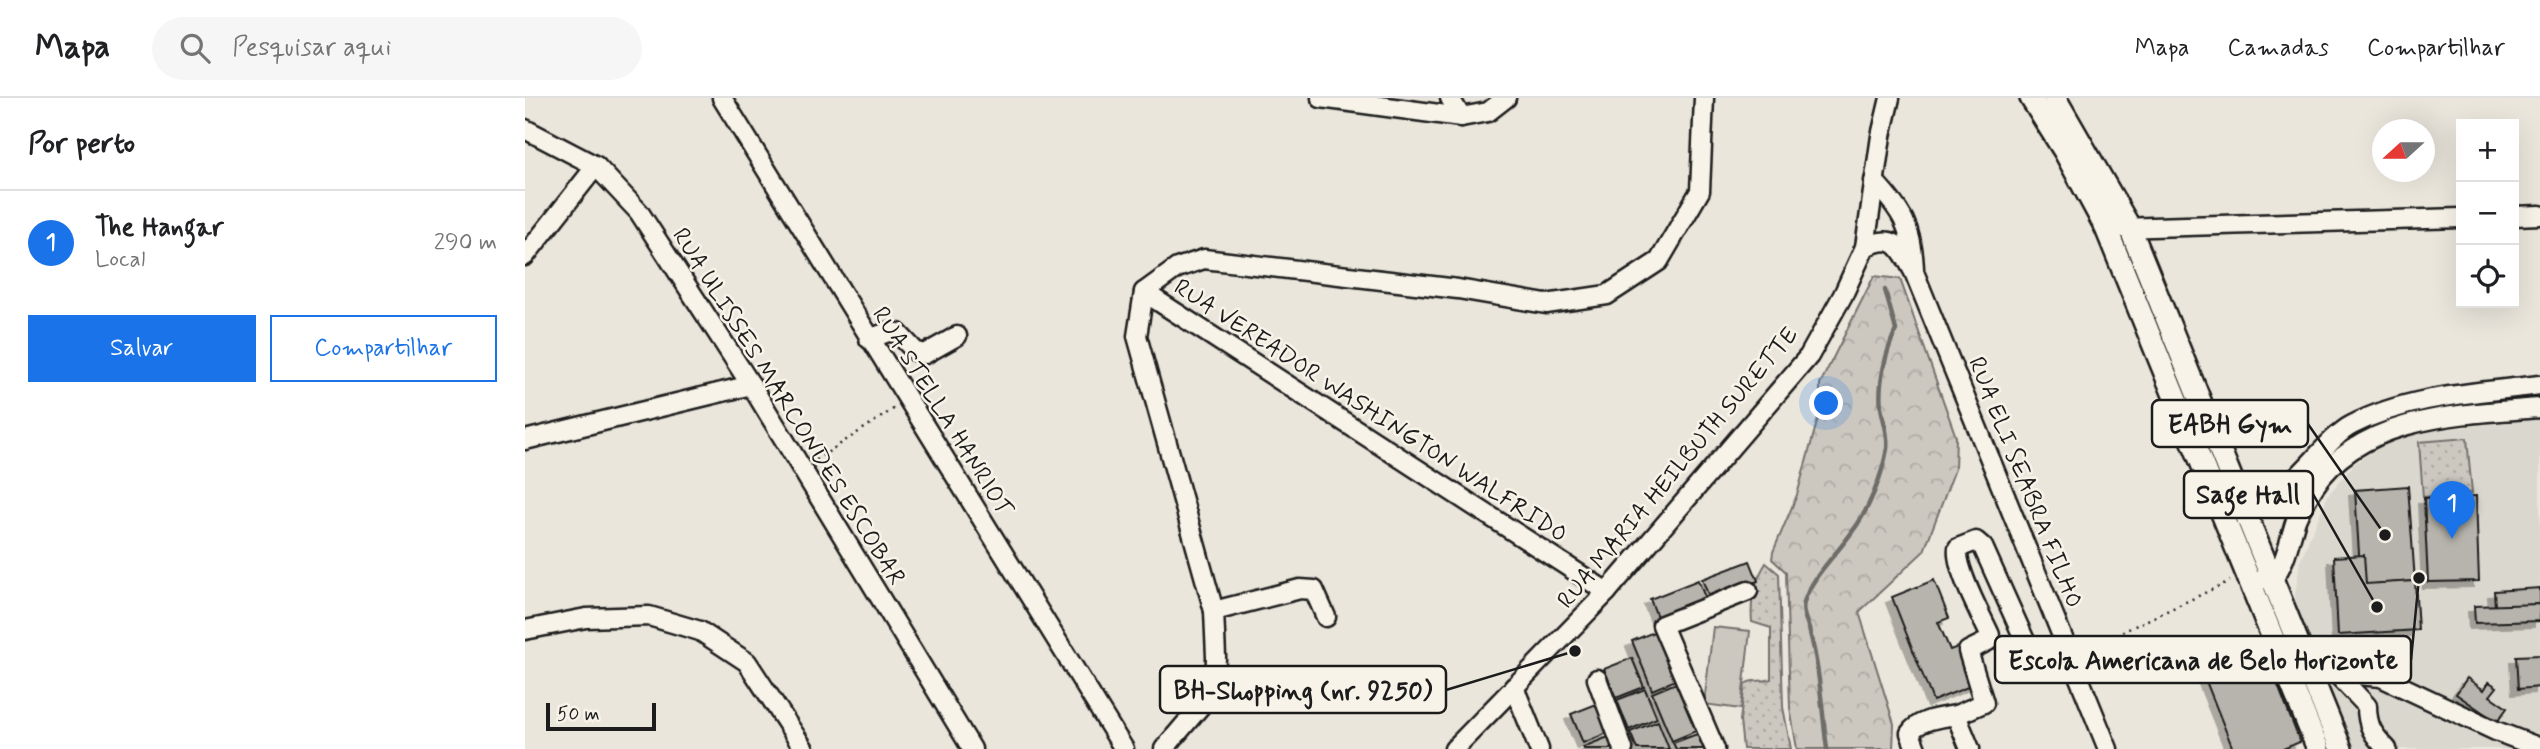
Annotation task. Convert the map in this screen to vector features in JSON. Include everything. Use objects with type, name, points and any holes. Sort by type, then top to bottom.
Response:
[{"type":"main road","points":[[2031,98],[2065,152],[2106,228],[2319,749]]},
{"type":"main road","points":[[2055,98],[2130,228],[2341,749]]},
{"type":"street","name":"RUA STELLA HANRIOT","points":[[722,98],[1123,749]]},
{"type":"street","points":[[1321,98],[1461,117],[1488,112],[1506,98]]},
{"type":"street","points":[[1450,98],[1461,117]]},
{"type":"street","points":[[1164,749],[1215,689],[1216,657],[1214,611],[1137,336],[1145,292],[1177,268],[1204,259],[1458,289],[1546,304],[1607,295],[1659,261],[1700,191],[1704,98]]},
{"type":"street","name":"RUA MARIA HEILBUTH SURETTE","points":[[1454,749],[1607,592],[1809,356],[1843,295],[1865,247],[1890,98]]},
{"type":"street","name":"RUA ULISSES MARCONDES ESCOBAR","points":[[525,129],[596,166],[639,212],[751,385],[972,749]]},
{"type":"street","points":[[525,256],[596,166]]},
{"type":"street","name":"RUA ELI SEABRA FILHO","points":[[1874,181],[1897,206],[1913,243],[1914,272]]},
{"type":"street","points":[[2519,216],[2540,215]]},
{"type":"street","points":[[2106,228],[2456,218]]},
{"type":"street","name":"RUA ELI SEABRA FILHO","points":[[1865,247],[1880,240],[1892,242],[1904,252],[1914,272],[2108,749]]},
{"type":"street","name":"RUA VEREADOR WASHINGTON WALFRIDO","points":[[1145,292],[1607,592]]},
{"type":"street","points":[[869,339],[888,332],[898,333],[915,351],[925,354],[957,336]]},
{"type":"street","points":[[525,440],[751,385]]},
{"type":"street","points":[[2234,484],[2248,495],[2267,498],[2286,488],[2350,426],[2419,400],[2540,385]]},
{"type":"street","points":[[2245,573],[2272,580],[2281,569],[2297,517],[2315,485],[2339,459],[2369,440],[2416,422],[2472,413],[2540,408]]},
{"type":"street","points":[[1916,749],[1910,733],[1913,728],[1984,703],[1968,651],[1988,641],[1990,635],[1961,567],[1958,548],[1976,541],[1983,547],[2026,643]]},
{"type":"street","points":[[1214,611],[1300,589],[1314,590],[1326,617]]},
{"type":"street","points":[[1715,749],[1662,625],[1748,591]]},
{"type":"street","points":[[525,630],[586,618],[649,615],[700,631],[747,662],[804,749]]},
{"type":"street","points":[[2307,663],[2336,673],[2381,677],[2496,731],[2540,748]]},
{"type":"street","points":[[2336,673],[2367,706],[2367,720],[2372,734],[2387,749]]},
{"type":"street","points":[[1597,680],[1623,749]]},
{"type":"street","points":[[1514,687],[1539,749]]},
{"type":"street","points":[[1955,715],[1970,749]]},
{"type":"path","points":[[802,470],[907,400]]},
{"type":"path","points":[[2070,657],[2245,573]]},
{"type":"shaded area","points":[[2540,419],[2540,749],[2354,749],[2297,608],[2295,595],[2300,561],[2328,495],[2354,464],[2385,443],[2418,432]]},
{"type":"green space","points":[[1874,276],[1900,279],[1956,437],[1955,469],[1924,551],[1859,612],[1894,724],[1893,749],[1797,749],[1790,708],[1786,572],[1772,559],[1773,552],[1797,495],[1820,411],[1820,384]]},
{"type":"green space","points":[[2467,438],[2472,493],[2423,497],[2419,442]]},
{"type":"green space","points":[[1766,563],[1779,574],[1783,707],[1791,749],[1743,749],[1740,720],[1745,684],[1771,679],[1771,628],[1752,622],[1752,599],[1758,577]]},
{"type":"green space","points":[[1713,627],[1750,631],[1741,709],[1704,704]]},
{"type":"building","points":[[2408,486],[2415,581],[2361,585],[2355,490]]},
{"type":"building","points":[[2476,496],[2479,581],[2428,582],[2424,498]]},
{"type":"building","points":[[2364,555],[2366,584],[2415,581],[2418,630],[2338,635],[2334,557]]},
{"type":"building","points":[[1750,561],[1758,581],[1710,599],[1702,579]]},
{"type":"building","points":[[1698,580],[1706,600],[1658,619],[1650,599]]},
{"type":"building","points":[[1934,580],[1949,618],[1938,622],[1950,650],[1963,645],[1978,683],[1933,701],[1892,597]]},
{"type":"building","points":[[2540,588],[2540,604],[2495,607],[2494,591]]},
{"type":"building","points":[[2540,604],[2540,621],[2475,623],[2474,606]]},
{"type":"building","points":[[1656,631],[1676,680],[1652,690],[1632,641]]},
{"type":"building","points":[[2266,655],[2300,742],[2283,749],[2233,749],[2204,676]]},
{"type":"building","points":[[2540,655],[2540,687],[2518,689],[2516,656]]},
{"type":"building","points":[[1632,658],[1644,687],[1616,698],[1604,669]]},
{"type":"building","points":[[2467,678],[2484,690],[2489,682],[2497,687],[2490,696],[2507,708],[2497,722],[2456,694]]},
{"type":"building","points":[[1676,683],[1696,731],[1672,741],[1652,693]]},
{"type":"building","points":[[1645,689],[1657,718],[1629,730],[1617,700]]},
{"type":"building","points":[[1599,703],[1610,732],[1583,743],[1571,714]]},
{"type":"building","points":[[1658,721],[1669,749],[1637,749],[1630,732]]},
{"type":"building","points":[[1697,734],[1704,749],[1676,749],[1673,743]]},
{"type":"building","points":[[1611,736],[1616,749],[1583,747]]},
{"type":"waterway","points":[[1827,749],[1816,661],[1803,606],[1813,583],[1864,514],[1885,459],[1887,438],[1881,407],[1881,388],[1886,357],[1896,330],[1885,290]]},
{"type":"place","name":"EABH Gym","points":[[2385,535]]},
{"type":"place","name":"The Hangar","points":[[2452,539]]},
{"type":"place","name":"Escola Americana de Belo Horizonte","points":[[2419,578]]},
{"type":"place","name":"Sage Hall","points":[[2377,607]]},
{"type":"place","name":"BH-Shopping (nr. 9250)","points":[[1575,651]]}]
